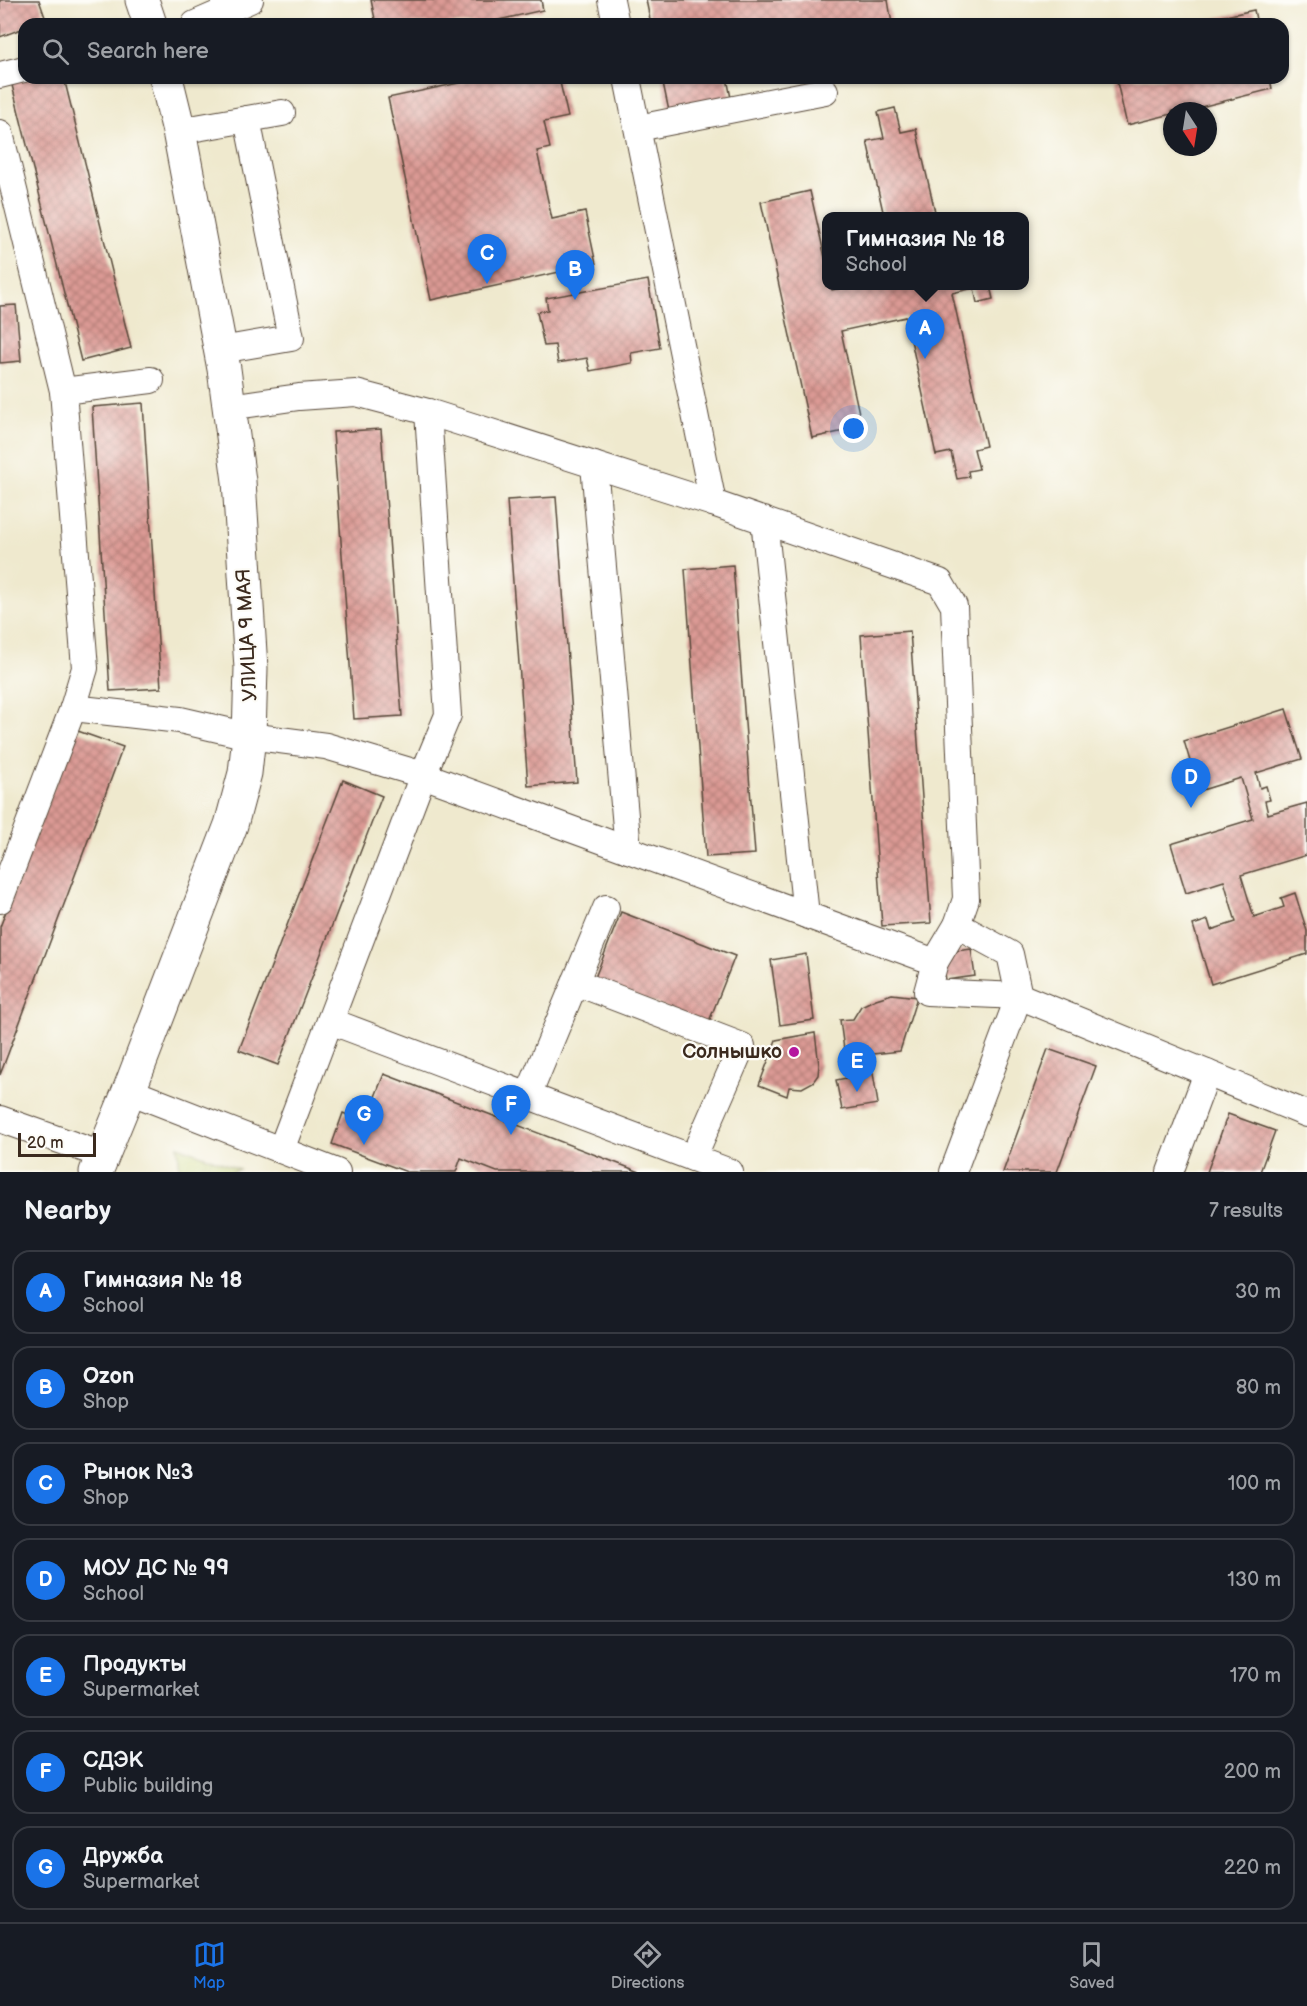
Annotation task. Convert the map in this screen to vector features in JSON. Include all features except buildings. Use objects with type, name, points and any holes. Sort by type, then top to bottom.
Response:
[{"type":"main road","points":[[142,0],[148,18]]},
{"type":"main road","name":"УЛИЦА 9 МАЯ","points":[[99,1164],[231,825],[245,773],[249,736],[251,668],[239,481],[220,351],[179,131],[167,84]]},
{"type":"street","points":[[209,18],[250,0]]},
{"type":"street","points":[[611,0],[615,18]]},
{"type":"street","points":[[0,75],[18,70]]},
{"type":"street","points":[[628,84],[713,503]]},
{"type":"street","points":[[638,128],[825,91]]},
{"type":"street","points":[[179,131],[282,113]]},
{"type":"street","points":[[220,351],[291,338],[247,119]]},
{"type":"street","points":[[0,133],[63,391],[85,668],[73,708],[0,900]]},
{"type":"street","points":[[63,391],[151,380]]},
{"type":"street","points":[[229,407],[300,397],[356,393],[428,412],[713,503],[940,582],[954,606],[966,899],[957,925],[935,962],[927,992],[1019,996],[1307,1114]]},
{"type":"street","points":[[281,1150],[423,775],[448,715],[428,412]]},
{"type":"street","points":[[594,465],[628,850]]},
{"type":"street","points":[[764,520],[806,915]]},
{"type":"street","points":[[73,708],[180,720],[249,736],[326,746],[423,775],[935,962]]},
{"type":"street","points":[[528,1096],[606,908]]},
{"type":"street","points":[[953,1172],[1019,996],[1010,954],[957,925]]},
{"type":"street","points":[[575,982],[742,1046],[693,1158]]},
{"type":"street","points":[[330,1021],[730,1172]]},
{"type":"street","points":[[1170,1172],[1207,1073]]},
{"type":"street","points":[[129,1091],[337,1172]]},
{"type":"street","points":[[0,1119],[99,1164]]},
{"type":"green space","points":[[178,1146],[239,1169],[232,1172],[180,1172]]},
{"type":"place","name":"Рынок №3","points":[[487,284]]},
{"type":"place","name":"Ozon","points":[[575,300]]},
{"type":"place","name":"Гимназия № 18","points":[[925,359]]},
{"type":"place","name":"МОУ ДС № 99","points":[[1191,808]]},
{"type":"place","name":"Солнышко","points":[[794,1052]]},
{"type":"place","name":"Продукты","points":[[857,1092]]},
{"type":"place","name":"СДЭК","points":[[511,1135]]},
{"type":"place","name":"Дружба","points":[[364,1145]]}]
